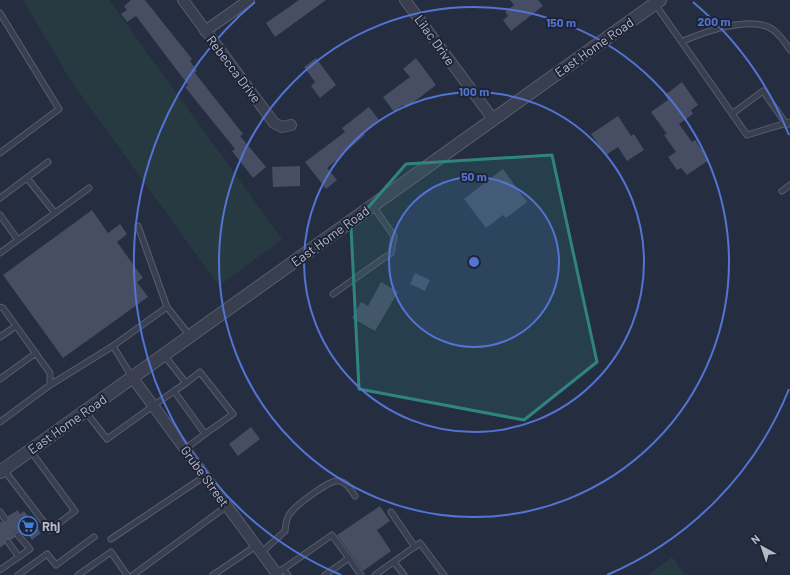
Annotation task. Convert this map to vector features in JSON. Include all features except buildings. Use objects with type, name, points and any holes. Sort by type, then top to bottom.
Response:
[{"type":"street","name":"Rebecca Drive","points":[[183,0],[274,123],[282,127],[291,126]]},
{"type":"street","points":[[205,31],[249,0]]},
{"type":"street","name":"Lilac Drive","points":[[406,0],[493,119]]},
{"type":"street","name":"East Home Road","points":[[2,470],[658,2]]},
{"type":"street","name":"Grube Street","points":[[132,377],[258,549],[279,573]]},
{"type":"lane","points":[[658,2],[683,41],[732,114],[747,135],[788,124],[763,91],[732,114]]},
{"type":"lane","points":[[0,13],[59,109],[0,153]]},
{"type":"lane","points":[[683,41],[702,33],[731,26],[754,24],[771,28],[790,50]]},
{"type":"lane","points":[[0,198],[48,162]]},
{"type":"lane","points":[[27,178],[55,213]]},
{"type":"lane","points":[[782,191],[790,185]]},
{"type":"lane","points":[[0,253],[89,188]]},
{"type":"lane","points":[[333,294],[391,253],[394,236],[373,206]]},
{"type":"lane","points":[[0,215],[18,240]]},
{"type":"lane","points":[[138,226],[167,307],[190,336]]},
{"type":"lane","points":[[0,307],[3,308],[50,373],[50,385]]},
{"type":"lane","points":[[0,422],[50,385],[114,346],[167,307]]},
{"type":"lane","points":[[0,337],[16,326]]},
{"type":"lane","points":[[114,346],[132,377]]},
{"type":"lane","points":[[0,379],[36,353]]},
{"type":"lane","points":[[164,355],[186,383]]},
{"type":"lane","points":[[85,411],[107,439],[200,372],[233,414],[185,449]]},
{"type":"lane","points":[[174,391],[205,434]]},
{"type":"lane","points":[[2,470],[50,530],[75,512],[30,450]]},
{"type":"lane","points":[[111,539],[204,476]]},
{"type":"lane","points":[[213,575],[258,549],[285,531],[286,520],[292,510],[328,483],[337,481],[347,484],[355,496]]},
{"type":"lane","points":[[132,575],[227,506]]},
{"type":"lane","points":[[0,512],[5,519]]},
{"type":"lane","points":[[391,512],[415,547]]},
{"type":"lane","points":[[0,562],[2,569],[30,549],[18,535]]},
{"type":"lane","points":[[279,573],[332,535],[361,575]]},
{"type":"lane","points":[[18,575],[47,554],[56,565],[94,537]]},
{"type":"lane","points":[[8,542],[19,557]]},
{"type":"lane","points":[[375,575],[420,543],[444,575]]},
{"type":"lane","points":[[78,575],[111,552],[127,575]]},
{"type":"lane","points":[[325,575],[349,558]]},
{"type":"lane","points":[[394,562],[404,575]]},
{"type":"lane","points":[[279,573],[288,575]]},
{"type":"highlighted area","points":[[552,155],[597,362],[524,420],[359,389],[351,227],[406,164]]},
{"type":"shaded area","points":[[23,0],[109,0],[282,239],[219,286],[71,81]]},
{"type":"shaded area","points":[[672,557],[685,575],[648,575]]},
{"type":"place","name":"Rhj","points":[[28,526]]}]
